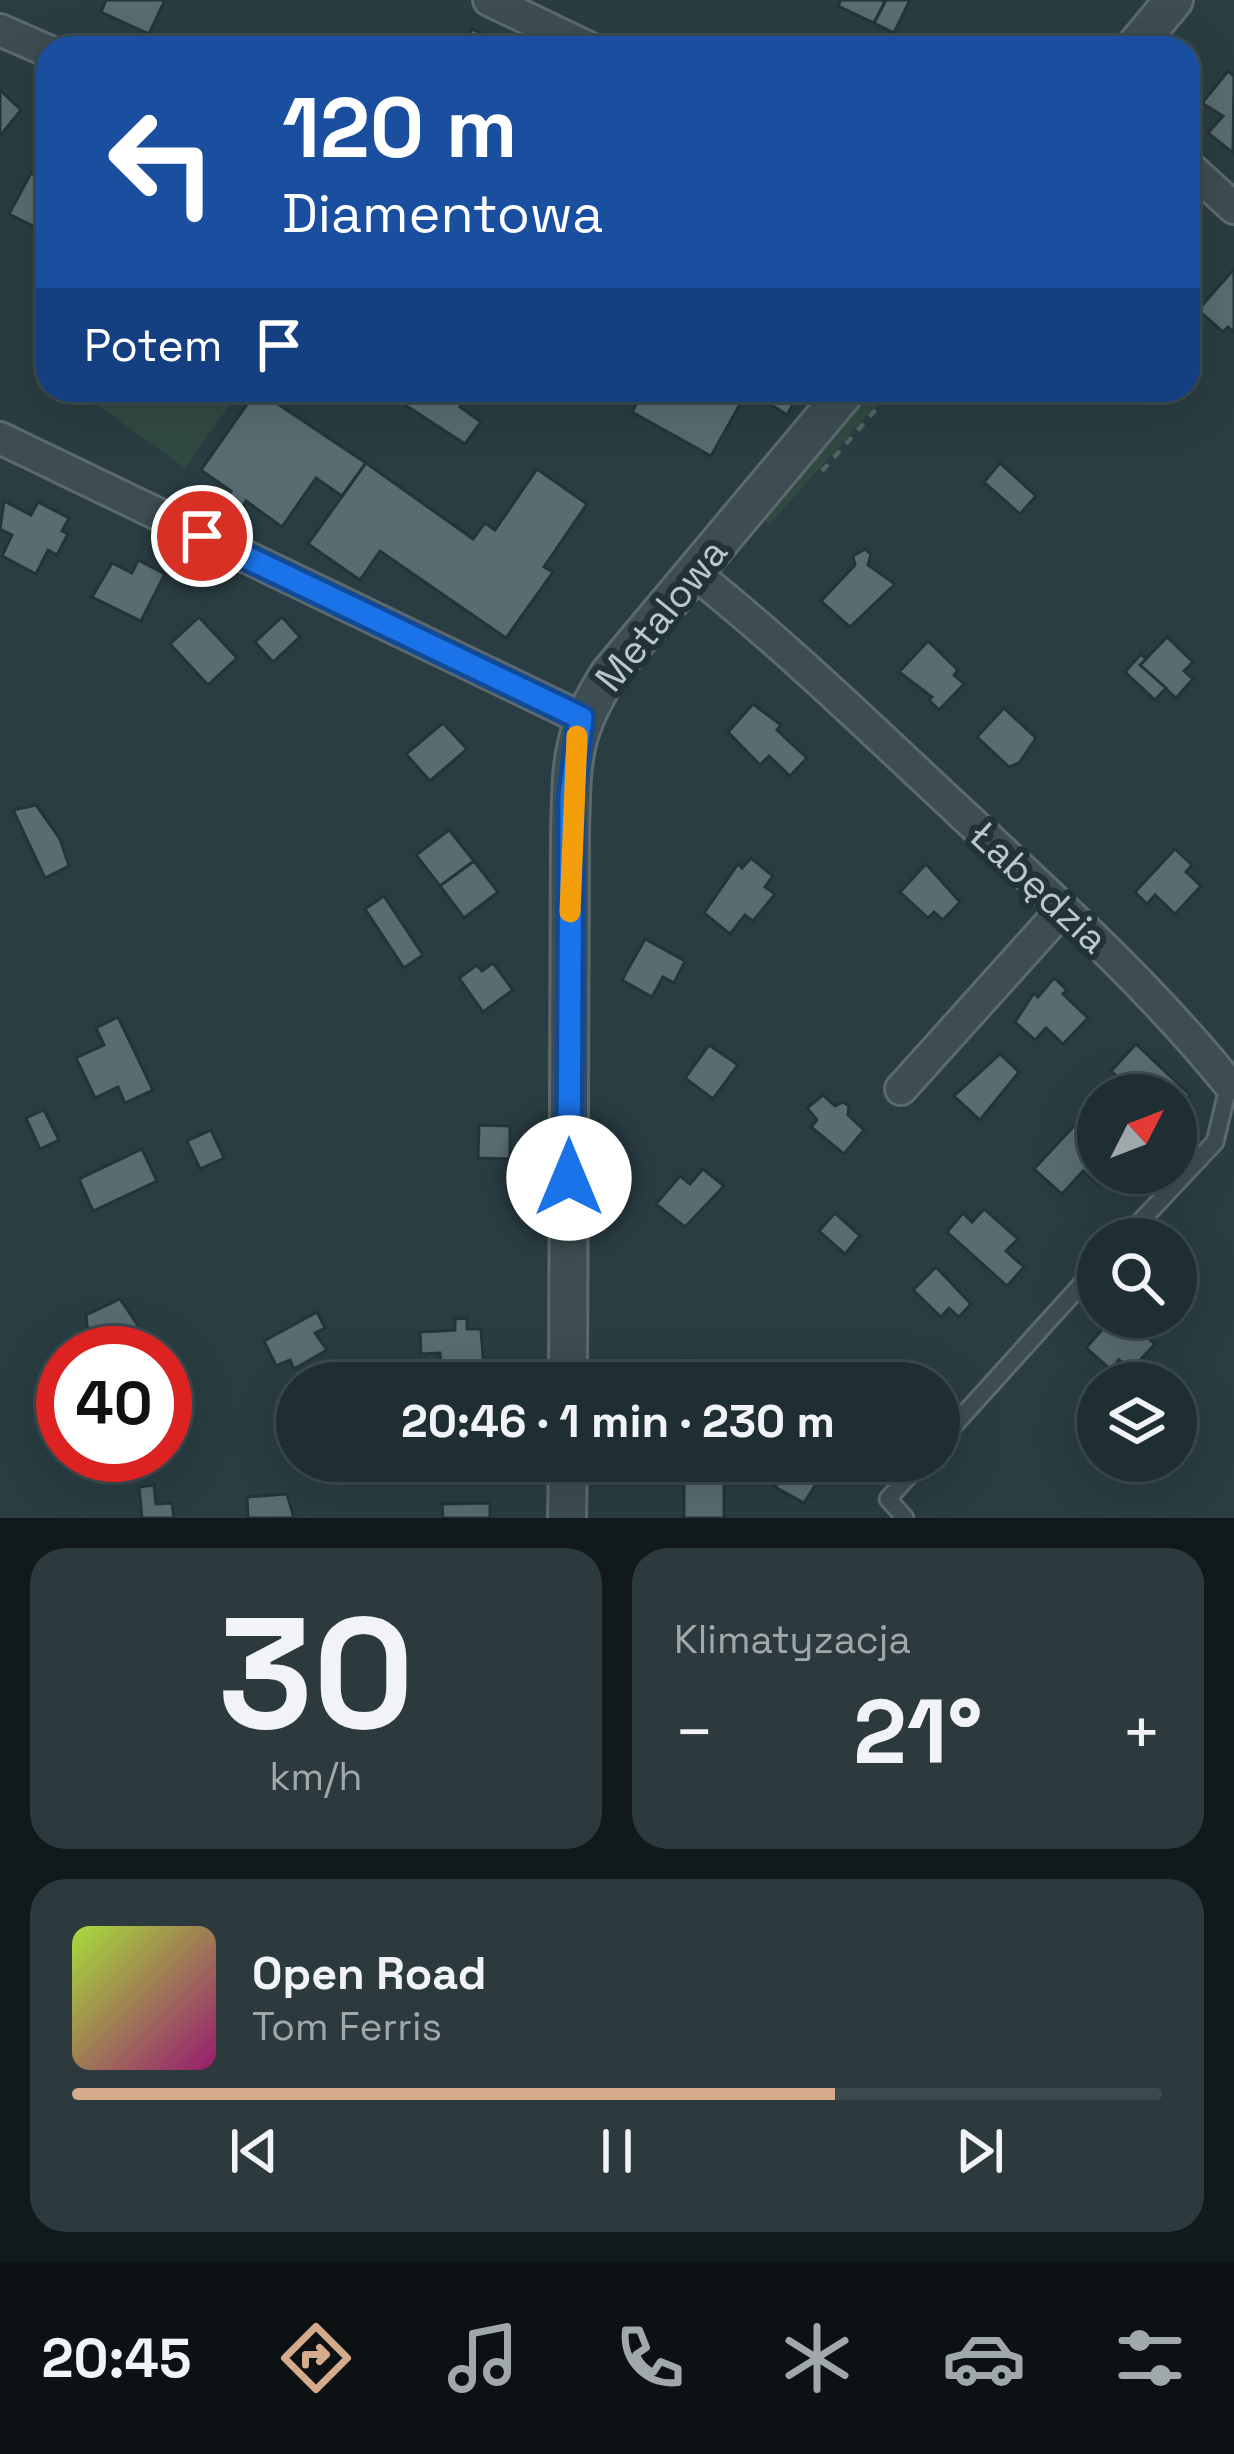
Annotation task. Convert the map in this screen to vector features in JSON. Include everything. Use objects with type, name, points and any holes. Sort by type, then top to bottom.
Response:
[{"type":"street","points":[[489,0],[565,36]]},
{"type":"street","points":[[1144,36],[1174,0]]},
{"type":"street","points":[[0,30],[36,45]]},
{"type":"street","points":[[1200,177],[1234,208]]},
{"type":"street","name":"Metalowa","points":[[568,1362],[570,832],[572,759],[581,718],[609,674],[837,402]]},
{"type":"street","points":[[0,438],[581,718]]},
{"type":"street","name":"Łabędzia","points":[[694,573],[760,625],[1063,909],[1171,1013],[1228,1084]]},
{"type":"street","points":[[901,1089],[1063,909]]},
{"type":"street","points":[[567,1518],[568,1482]]},
{"type":"lane","name":"Łabędzia","points":[[1144,1218],[1215,1142],[1228,1084]]},
{"type":"lane","points":[[960,1419],[1077,1289]]},
{"type":"lane","points":[[903,1482],[888,1499],[905,1518]]},
{"type":"green space","points":[[93,402],[232,402],[185,468]]},
{"type":"green space","points":[[852,402],[879,402],[768,526],[763,514]]},
{"type":"building","points":[[106,0],[165,0],[149,34],[101,12]]},
{"type":"building","points":[[841,0],[885,2],[874,23],[838,6]]},
{"type":"building","points":[[886,0],[910,0],[894,33],[874,23]]},
{"type":"building","points":[[1228,71],[1234,76],[1233,153],[1208,133],[1223,116],[1202,103]]},
{"type":"building","points":[[0,90],[21,110],[0,136]]},
{"type":"building","points":[[31,173],[36,176],[36,228],[9,214]]},
{"type":"building","points":[[1234,269],[1234,332],[1228,327],[1223,332],[1200,308]]},
{"type":"building","points":[[249,402],[275,402],[366,463],[342,496],[316,478],[282,527],[246,501],[239,512],[224,501],[231,491],[201,470]]},
{"type":"building","points":[[401,402],[464,402],[460,407],[481,422],[465,444]]},
{"type":"building","points":[[637,402],[741,402],[711,456],[632,412]]},
{"type":"building","points":[[767,402],[794,402],[787,415]]},
{"type":"building","points":[[366,463],[473,539],[485,523],[495,530],[537,469],[587,504],[544,567],[553,572],[506,638],[380,551],[360,580],[308,544]]},
{"type":"building","points":[[1000,463],[1036,496],[1020,514],[984,482]]},
{"type":"building","points":[[4,501],[31,515],[38,502],[69,518],[62,531],[68,534],[57,555],[48,550],[36,574],[2,556],[12,535],[0,529]]},
{"type":"building","points":[[865,549],[871,554],[868,565],[895,584],[850,627],[821,601],[855,565],[853,556]]},
{"type":"building","points":[[138,560],[165,574],[141,621],[92,597],[112,563],[132,573]]},
{"type":"building","points":[[199,617],[237,658],[208,685],[170,644]]},
{"type":"building","points":[[282,617],[300,637],[273,662],[255,642]]},
{"type":"building","points":[[1167,637],[1193,662],[1184,671],[1193,679],[1176,698],[1140,665]]},
{"type":"building","points":[[928,641],[958,670],[954,675],[964,684],[939,710],[929,700],[932,697],[899,672]]},
{"type":"building","points":[[1141,654],[1146,659],[1140,665],[1166,688],[1155,700],[1125,672]]},
{"type":"building","points":[[753,704],[781,725],[777,730],[807,758],[790,776],[769,756],[760,765],[728,732]]},
{"type":"building","points":[[1004,708],[1036,738],[1019,763],[1009,767],[977,737]]},
{"type":"building","points":[[443,723],[467,749],[430,781],[406,754]]},
{"type":"building","points":[[36,805],[60,839],[69,866],[45,878],[13,810]]},
{"type":"building","points":[[449,830],[474,861],[440,886],[416,855]]},
{"type":"building","points":[[1175,849],[1192,865],[1186,872],[1201,886],[1175,914],[1155,895],[1147,904],[1135,892]]},
{"type":"building","points":[[751,858],[773,876],[765,887],[775,894],[753,921],[745,915],[730,934],[704,913],[738,864],[742,868]]},
{"type":"building","points":[[474,861],[498,892],[464,918],[440,886]]},
{"type":"building","points":[[926,864],[960,902],[943,920],[934,912],[928,918],[900,892]]},
{"type":"building","points":[[384,896],[423,955],[404,968],[365,909]]},
{"type":"building","points":[[645,939],[685,961],[674,983],[663,977],[652,997],[622,980]]},
{"type":"building","points":[[493,963],[513,990],[483,1012],[459,978],[477,965],[482,971]]},
{"type":"building","points":[[1054,978],[1088,1018],[1063,1044],[1046,1028],[1035,1040],[1015,1022],[1034,993],[1038,997]]},
{"type":"building","points":[[118,1017],[153,1090],[125,1103],[118,1087],[95,1098],[76,1058],[104,1045],[96,1028]]},
{"type":"building","points":[[1136,1044],[1168,1074],[1114,1074],[1111,1071]]},
{"type":"building","points":[[709,1045],[738,1065],[713,1099],[685,1078]]},
{"type":"building","points":[[1000,1054],[1019,1072],[980,1120],[954,1096]]},
{"type":"building","points":[[823,1095],[835,1106],[843,1102],[849,1106],[848,1115],[864,1130],[844,1154],[811,1127],[817,1120],[807,1108]]},
{"type":"building","points":[[44,1110],[59,1140],[40,1149],[26,1118]]},
{"type":"building","points":[[479,1125],[510,1126],[510,1159],[478,1158]]},
{"type":"building","points":[[1074,1126],[1077,1129],[1077,1178],[1062,1194],[1034,1169]]},
{"type":"building","points":[[211,1130],[224,1158],[200,1169],[187,1141]]},
{"type":"building","points":[[142,1149],[157,1181],[93,1211],[79,1179]]},
{"type":"building","points":[[703,1169],[724,1186],[685,1227],[656,1204],[680,1176],[690,1184]]},
{"type":"building","points":[[984,1209],[1018,1239],[1006,1251],[1024,1267],[1007,1286],[947,1232],[963,1213],[972,1222]]},
{"type":"building","points":[[835,1213],[860,1236],[845,1254],[819,1231]]},
{"type":"building","points":[[936,1267],[971,1304],[959,1317],[949,1308],[941,1317],[913,1290]]},
{"type":"building","points":[[120,1299],[137,1326],[87,1326],[86,1315]]},
{"type":"building","points":[[317,1312],[325,1328],[315,1333],[327,1350],[306,1362],[290,1360],[276,1362],[276,1366],[264,1341]]},
{"type":"building","points":[[467,1318],[467,1329],[481,1329],[483,1362],[440,1362],[440,1353],[421,1354],[420,1332],[455,1330],[455,1319]]},
{"type":"building","points":[[1095,1338],[1148,1338],[1155,1344],[1138,1362],[1102,1362],[1086,1348]]},
{"type":"building","points":[[684,1482],[724,1482],[724,1518],[684,1518]]},
{"type":"building","points":[[779,1482],[817,1482],[804,1503],[775,1487]]},
{"type":"building","points":[[154,1485],[156,1504],[172,1503],[174,1518],[142,1518],[139,1487]]},
{"type":"building","points":[[287,1494],[294,1518],[248,1518],[247,1497]]},
{"type":"building","points":[[490,1503],[490,1518],[443,1518],[442,1504]]},
{"type":"slow traffic","points":[[570,912],[572,759],[577,736]]},
{"type":"route","points":[[202,536],[581,718],[572,759],[571,796],[569,1178]]}]
